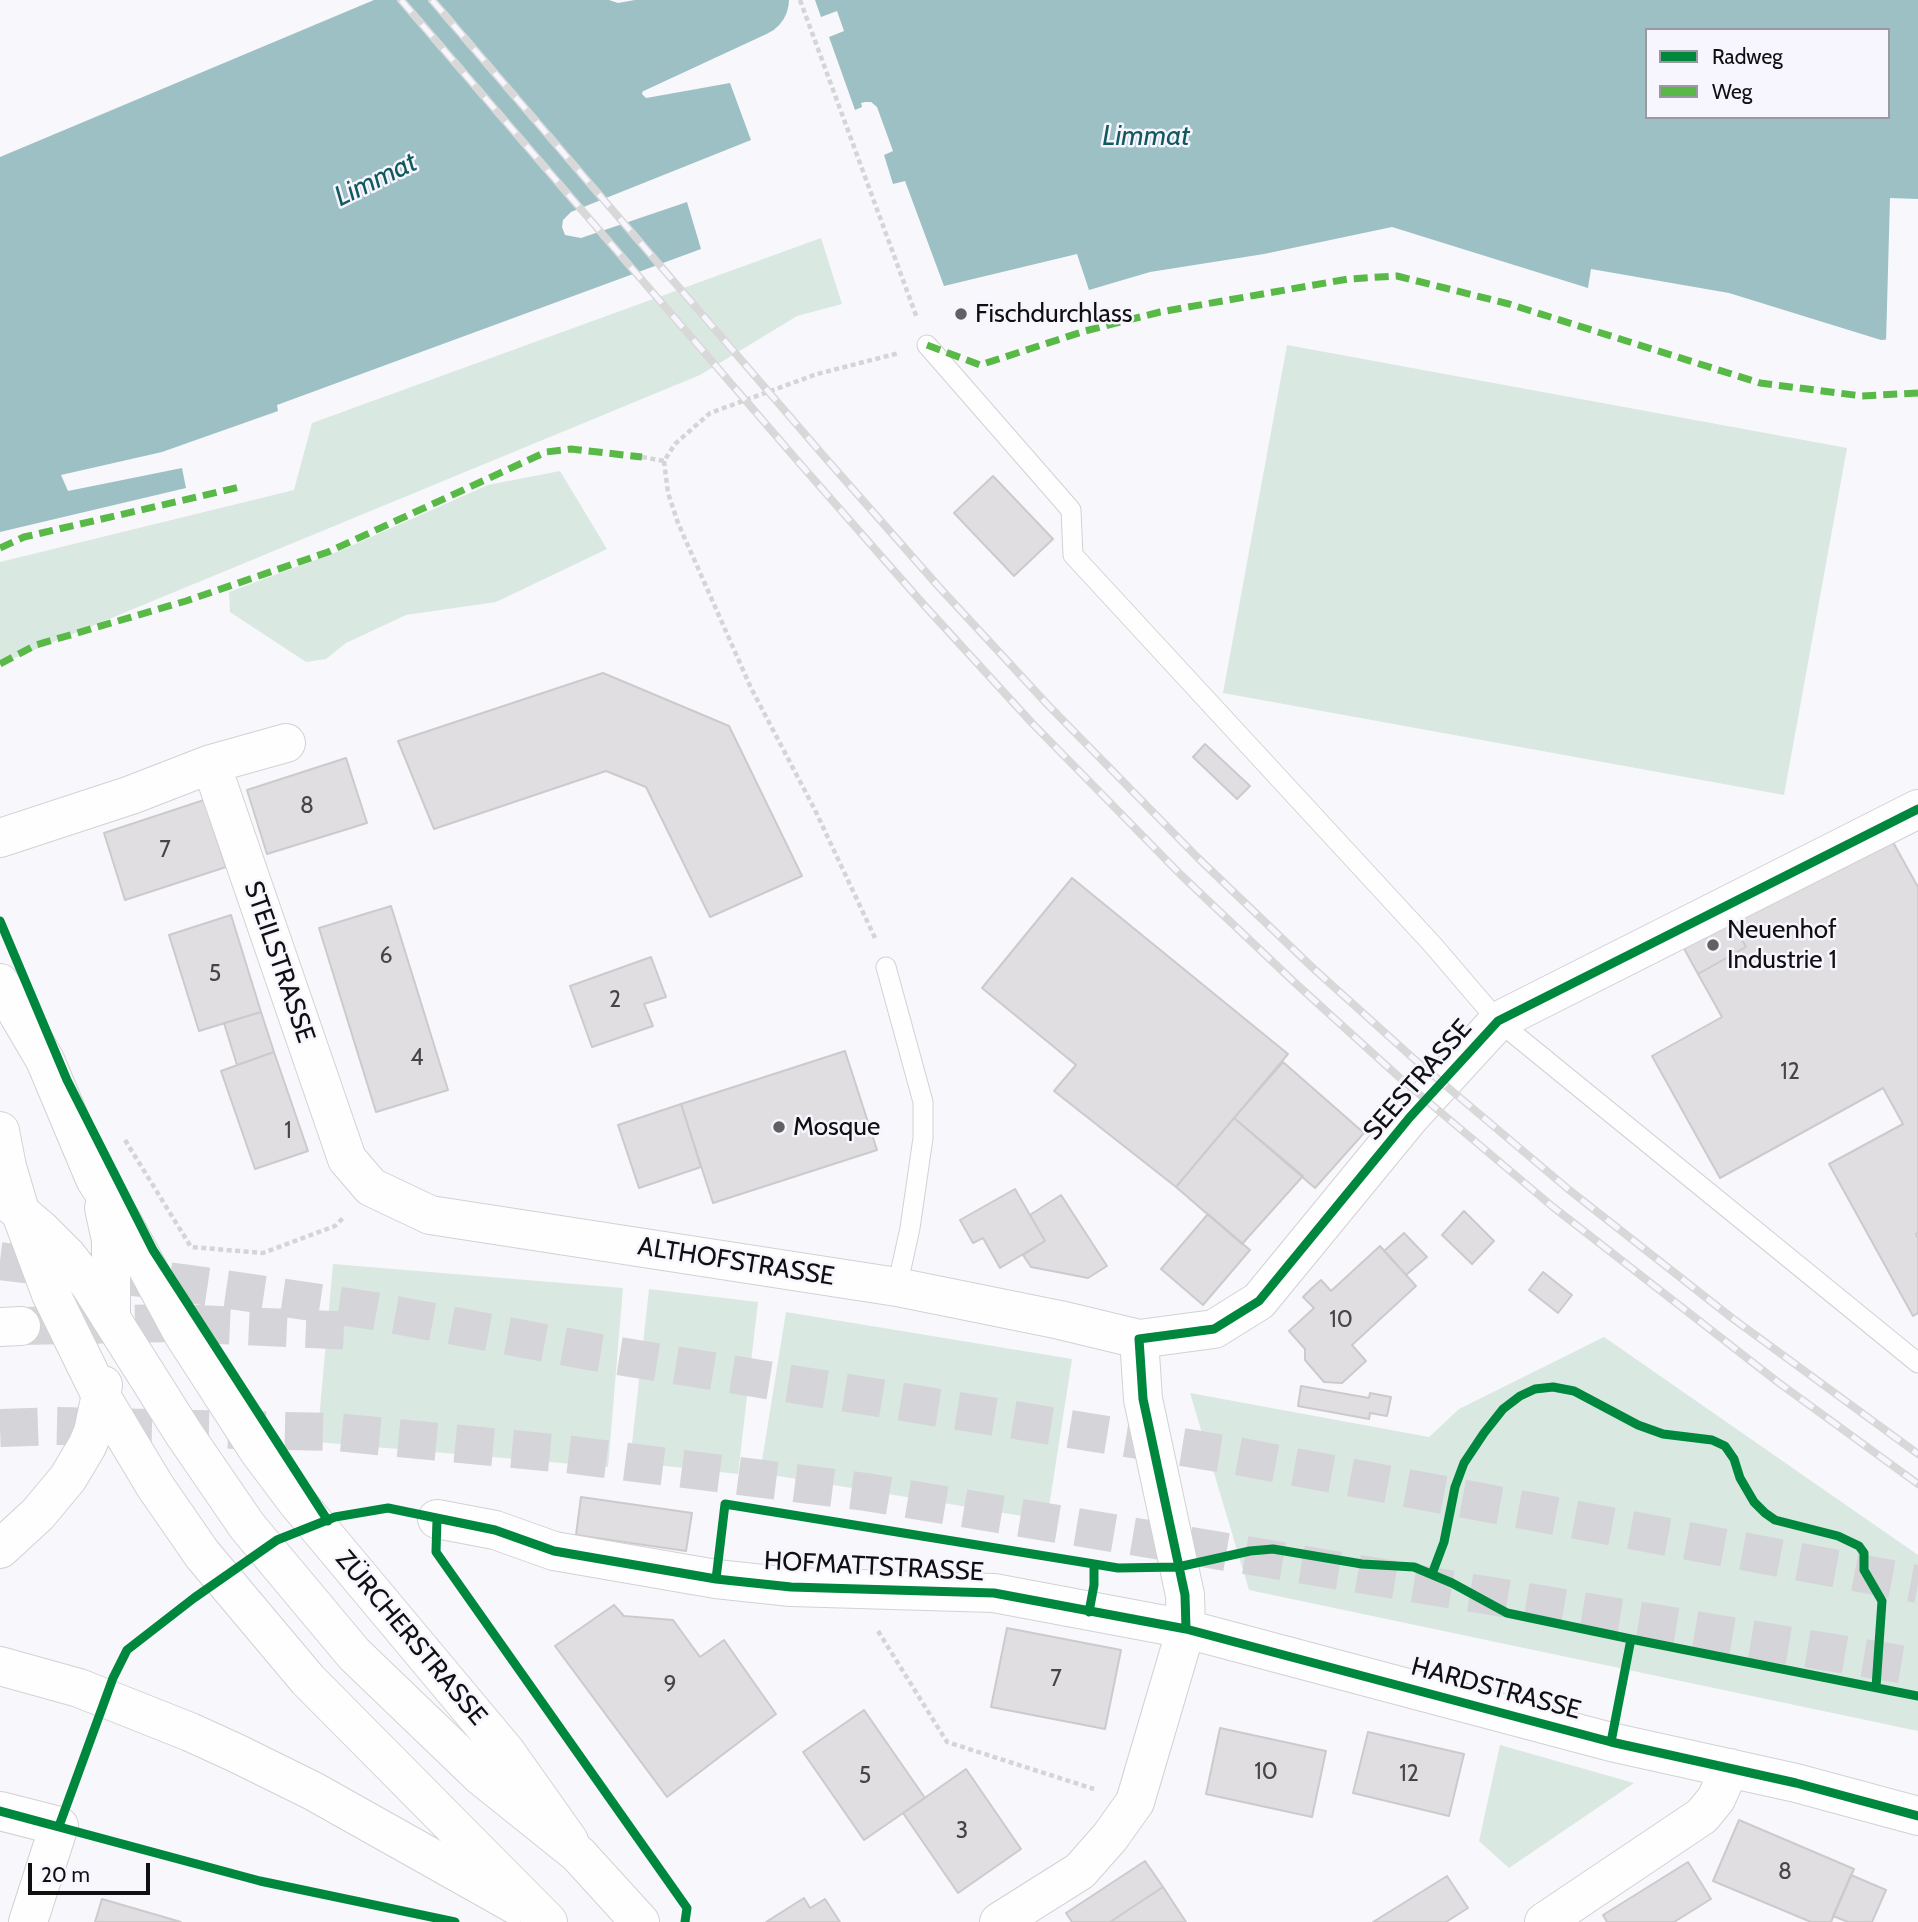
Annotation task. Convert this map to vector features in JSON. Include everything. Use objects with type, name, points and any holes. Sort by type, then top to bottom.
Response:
[{"type":"street","points":[[0,838],[131,795],[211,764],[286,743]]},
{"type":"street","name":"STEILSTRASSE","points":[[211,764],[359,1173]]},
{"type":"street","name":"SEESTRASSE","points":[[1139,1339],[1214,1329],[1259,1301],[1410,1117],[1498,1021],[1918,809]]},
{"type":"street","name":"ZÜRCHERSTRASSE","points":[[0,983],[33,1037],[95,1179],[122,1221],[183,1334],[258,1450],[297,1502],[506,1752],[578,1854],[640,1922]]},
{"type":"street","points":[[0,1131],[10,1203],[51,1294],[101,1396],[155,1486],[202,1554],[308,1680],[547,1922]]},
{"type":"street","name":"ALTHOFSTRASSE","points":[[359,1173],[430,1215],[897,1287],[1139,1339]]},
{"type":"street","points":[[0,1549],[38,1514],[68,1478],[88,1446],[101,1396],[111,1317],[111,1240],[95,1179]]},
{"type":"street","name":"ZÜRCHERSTRASSE","points":[[10,1203],[67,1256],[90,1285],[184,1434],[247,1526],[354,1654],[482,1777],[578,1854]]},
{"type":"street","points":[[999,1922],[1080,1871],[1110,1837],[1135,1802],[1185,1629],[1185,1595],[1143,1399],[1139,1339]]},
{"type":"street","name":"HOFMATTSTRASSE","points":[[438,1519],[495,1530],[554,1551],[716,1579],[791,1587],[994,1593],[1185,1629]]},
{"type":"street","name":"HARDSTRASSE","points":[[1185,1629],[1611,1742],[1796,1783],[1918,1816]]},
{"type":"street","points":[[0,1666],[79,1688],[225,1748],[313,1791],[547,1922]]},
{"type":"street","points":[[1544,1922],[1702,1816],[1716,1799],[1730,1768]]},
{"type":"street","points":[[0,1811],[59,1826],[28,1922]]},
{"type":"lane","points":[[927,345],[1071,510],[1073,555],[1432,944],[1498,1021],[1918,1363]]},
{"type":"lane","points":[[886,967],[923,1102],[923,1138],[914,1202],[897,1287]]},
{"type":"path","points":[[800,0],[927,345],[817,374],[710,413],[675,444],[664,461],[668,493],[678,523],[751,688],[815,810],[869,923],[886,967]]},
{"type":"path","points":[[642,457],[664,461]]},
{"type":"path","points":[[123,1136],[191,1247],[263,1253],[335,1226],[359,1173]]},
{"type":"path","points":[[852,1590],[947,1742],[1135,1802]]},
{"type":"shaded area","points":[[821,238],[842,304],[797,316],[700,375],[0,664],[0,562],[294,490],[312,423]]},
{"type":"shaded area","points":[[1287,345],[1847,448],[1784,795],[1223,693]]},
{"type":"shaded area","points":[[560,471],[607,549],[496,602],[406,615],[346,643],[326,659],[306,662],[230,612],[229,592],[342,550],[488,485]]},
{"type":"shaded area","points":[[333,1264],[623,1288],[608,1467],[317,1442]]},
{"type":"shaded area","points":[[649,1289],[758,1302],[738,1474],[630,1462]]},
{"type":"shaded area","points":[[786,1312],[1072,1359],[1047,1520],[760,1473]]},
{"type":"shaded area","points":[[1604,1337],[1918,1555],[1918,1731],[1249,1590],[1190,1393],[1429,1437],[1459,1409]]},
{"type":"shaded area","points":[[1500,1745],[1634,1783],[1509,1868],[1479,1841]]},
{"type":"water","name":"Limmat","points":[[374,0],[609,0],[618,3],[635,0],[699,0],[717,48],[643,89],[642,94],[646,98],[730,83],[751,140],[571,212],[563,220],[562,227],[565,235],[581,238],[687,202],[701,249],[277,405],[278,411],[162,452],[61,475],[68,491],[182,468],[186,488],[0,532],[0,157]]},
{"type":"water","name":"Limmat","points":[[815,0],[1918,0],[1918,337],[1881,340],[1729,293],[1591,269],[1588,288],[1392,227],[1264,254],[1150,272],[1089,290],[1077,254],[944,286],[905,181],[893,184],[884,155],[893,151],[877,107],[871,102],[865,102],[855,110],[829,37],[844,31],[837,11],[821,17]]},
{"type":"pier","points":[[1890,198],[1918,199],[1918,341],[1886,343]]},
{"type":"building","points":[[993,476],[1053,539],[1014,576],[954,513]]},
{"type":"building","points":[[603,673],[729,726],[802,876],[710,917],[646,787],[606,771],[434,829],[398,741]]},
{"type":"building","points":[[1205,744],[1250,786],[1237,799],[1193,757]]},
{"type":"building","points":[[346,758],[367,823],[267,854],[247,790]]},
{"type":"building","points":[[204,800],[226,867],[125,900],[104,833]]},
{"type":"building","points":[[1889,835],[1918,887],[1918,1313],[1913,1316],[1829,1164],[1903,1124],[1883,1088],[1720,1178],[1652,1056],[1722,1017],[1698,974],[1746,947],[1732,922]]},
{"type":"building","points":[[1072,878],[1288,1054],[1176,1187],[1054,1091],[1076,1065],[982,988]]},
{"type":"building","points":[[391,906],[448,1090],[376,1112],[319,928]]},
{"type":"building","points":[[231,915],[261,1012],[199,1031],[169,935]]},
{"type":"building","name":"Neuenhof Industrie 1","points":[[1729,916],[1746,947],[1698,974],[1681,943]]},
{"type":"building","points":[[651,957],[666,997],[644,1004],[653,1026],[592,1047],[570,986]]},
{"type":"building","points":[[261,1012],[274,1052],[237,1065],[224,1023]]},
{"type":"building","name":"Mosque","points":[[845,1051],[877,1150],[713,1203],[681,1104]]},
{"type":"building","points":[[274,1052],[308,1151],[255,1169],[221,1071]]},
{"type":"building","points":[[1283,1062],[1364,1133],[1315,1188],[1234,1118]]},
{"type":"building","points":[[681,1104],[701,1167],[639,1188],[618,1125]]},
{"type":"building","points":[[1234,1118],[1303,1176],[1242,1244],[1176,1187]]},
{"type":"building","points":[[1015,1189],[1045,1241],[1000,1268],[983,1238],[973,1243],[960,1220]]},
{"type":"building","points":[[1061,1195],[1107,1266],[1088,1278],[1031,1267],[1023,1255],[1045,1241],[1030,1215]]},
{"type":"building","points":[[1464,1211],[1494,1241],[1472,1264],[1442,1235]]},
{"type":"building","points":[[1208,1214],[1250,1250],[1203,1305],[1161,1269]]},
{"type":"building","points":[[1404,1233],[1427,1257],[1406,1275],[1384,1251]]},
{"type":"building","points":[[1380,1246],[1416,1286],[1352,1345],[1366,1361],[1342,1383],[1324,1382],[1305,1360],[1305,1349],[1289,1331],[1314,1308],[1303,1297],[1321,1280],[1331,1291]]},
{"type":"building","points":[[1543,1272],[1572,1295],[1558,1313],[1529,1290]]},
{"type":"building","points":[[1301,1386],[1369,1398],[1370,1393],[1391,1397],[1387,1416],[1370,1413],[1369,1419],[1298,1406]]},
{"type":"building","points":[[581,1497],[692,1513],[686,1551],[576,1535]]},
{"type":"building","points":[[614,1605],[624,1616],[673,1620],[700,1657],[724,1640],[776,1714],[667,1797],[555,1646]]},
{"type":"building","points":[[1007,1628],[1121,1650],[1105,1729],[991,1707]]},
{"type":"building","points":[[864,1710],[925,1798],[864,1840],[803,1752]]},
{"type":"building","points":[[1220,1728],[1326,1751],[1312,1817],[1206,1794]]},
{"type":"building","points":[[1368,1732],[1464,1754],[1449,1816],[1353,1793]]},
{"type":"building","points":[[966,1769],[1021,1849],[958,1893],[903,1813]]},
{"type":"building","points":[[1739,1820],[1854,1869],[1831,1922],[1811,1922],[1713,1881]]},
{"type":"building","points":[[1145,1861],[1163,1887],[1110,1922],[1072,1922],[1066,1913]]},
{"type":"building","points":[[1688,1862],[1711,1899],[1674,1922],[1607,1922],[1603,1915]]},
{"type":"building","points":[[1851,1875],[1886,1890],[1872,1922],[1848,1922],[1833,1916]]},
{"type":"building","points":[[1447,1876],[1468,1908],[1446,1922],[1373,1922]]},
{"type":"building","points":[[1163,1887],[1186,1922],[1110,1922]]},
{"type":"building","points":[[804,1898],[810,1908],[825,1899],[840,1922],[766,1922]]},
{"type":"building","points":[[102,1899],[181,1922],[95,1922]]},
{"type":"waterway","name":"Limmat","points":[[614,64],[752,0]]},
{"type":"tunnel","points":[[0,1261],[183,1283],[374,1311],[594,1352],[1231,1455],[1918,1584]]},
{"type":"tunnel","points":[[21,1326],[174,1323],[355,1331]]},
{"type":"tunnel","points":[[0,1428],[56,1426],[335,1432],[565,1454],[866,1492],[1918,1667]]},
{"type":"railway","points":[[401,0],[924,605],[1031,722],[1181,875],[1400,1078],[1553,1207],[1779,1383],[1918,1484]]},
{"type":"railway","points":[[432,0],[939,587],[1047,704],[1197,857],[1314,969],[1413,1058],[1568,1189],[1732,1318],[1918,1454]]},
{"type":"marked path","points":[[927,345],[980,365],[1085,331],[1160,312],[1348,279],[1397,276],[1509,304],[1760,383],[1862,396],[1918,393]]},
{"type":"marked path","points":[[0,664],[36,645],[186,601],[328,552],[546,452],[571,449],[642,457]]},
{"type":"marked path","points":[[0,548],[24,537],[240,487]]},
{"type":"cycle path","points":[[1186,1629],[1185,1595],[1143,1399],[1139,1339],[1214,1329],[1259,1301],[1410,1117],[1498,1021],[1918,809]]},
{"type":"cycle path","points":[[0,921],[67,1080],[153,1250],[328,1521]]},
{"type":"cycle path","points":[[1432,1574],[1444,1542],[1455,1487],[1464,1463],[1484,1433],[1503,1409],[1520,1396],[1535,1389],[1553,1387],[1574,1391],[1638,1425],[1663,1434],[1712,1440],[1725,1446],[1754,1502],[1765,1513],[1775,1520],[1838,1536],[1859,1546],[1864,1553],[1864,1570],[1882,1601],[1876,1687]]},
{"type":"cycle path","points":[[716,1579],[725,1504],[1094,1564],[1094,1585],[1089,1612]]},
{"type":"cycle path","points":[[59,1826],[113,1678],[127,1650],[194,1598],[277,1540],[335,1517],[388,1508],[495,1530],[554,1551],[716,1579],[791,1587],[994,1593],[1186,1629],[1611,1742],[1796,1783],[1918,1816]]},
{"type":"cycle path","points":[[437,1519],[436,1552],[687,1908],[685,1922]]},
{"type":"cycle path","points":[[1094,1564],[1118,1568],[1178,1567],[1250,1551],[1273,1549],[1362,1564],[1414,1567],[1452,1583],[1507,1613],[1631,1639],[1611,1742]]},
{"type":"cycle path","points":[[1631,1639],[1918,1696]]},
{"type":"cycle path","points":[[0,1811],[260,1881],[455,1922]]},
{"type":"place","name":"Fischdurchlass","points":[[961,314]]},
{"type":"place","name":"Neuenhof Industrie 1","points":[[1713,945]]},
{"type":"place","name":"Mosque","points":[[779,1127]]}]
